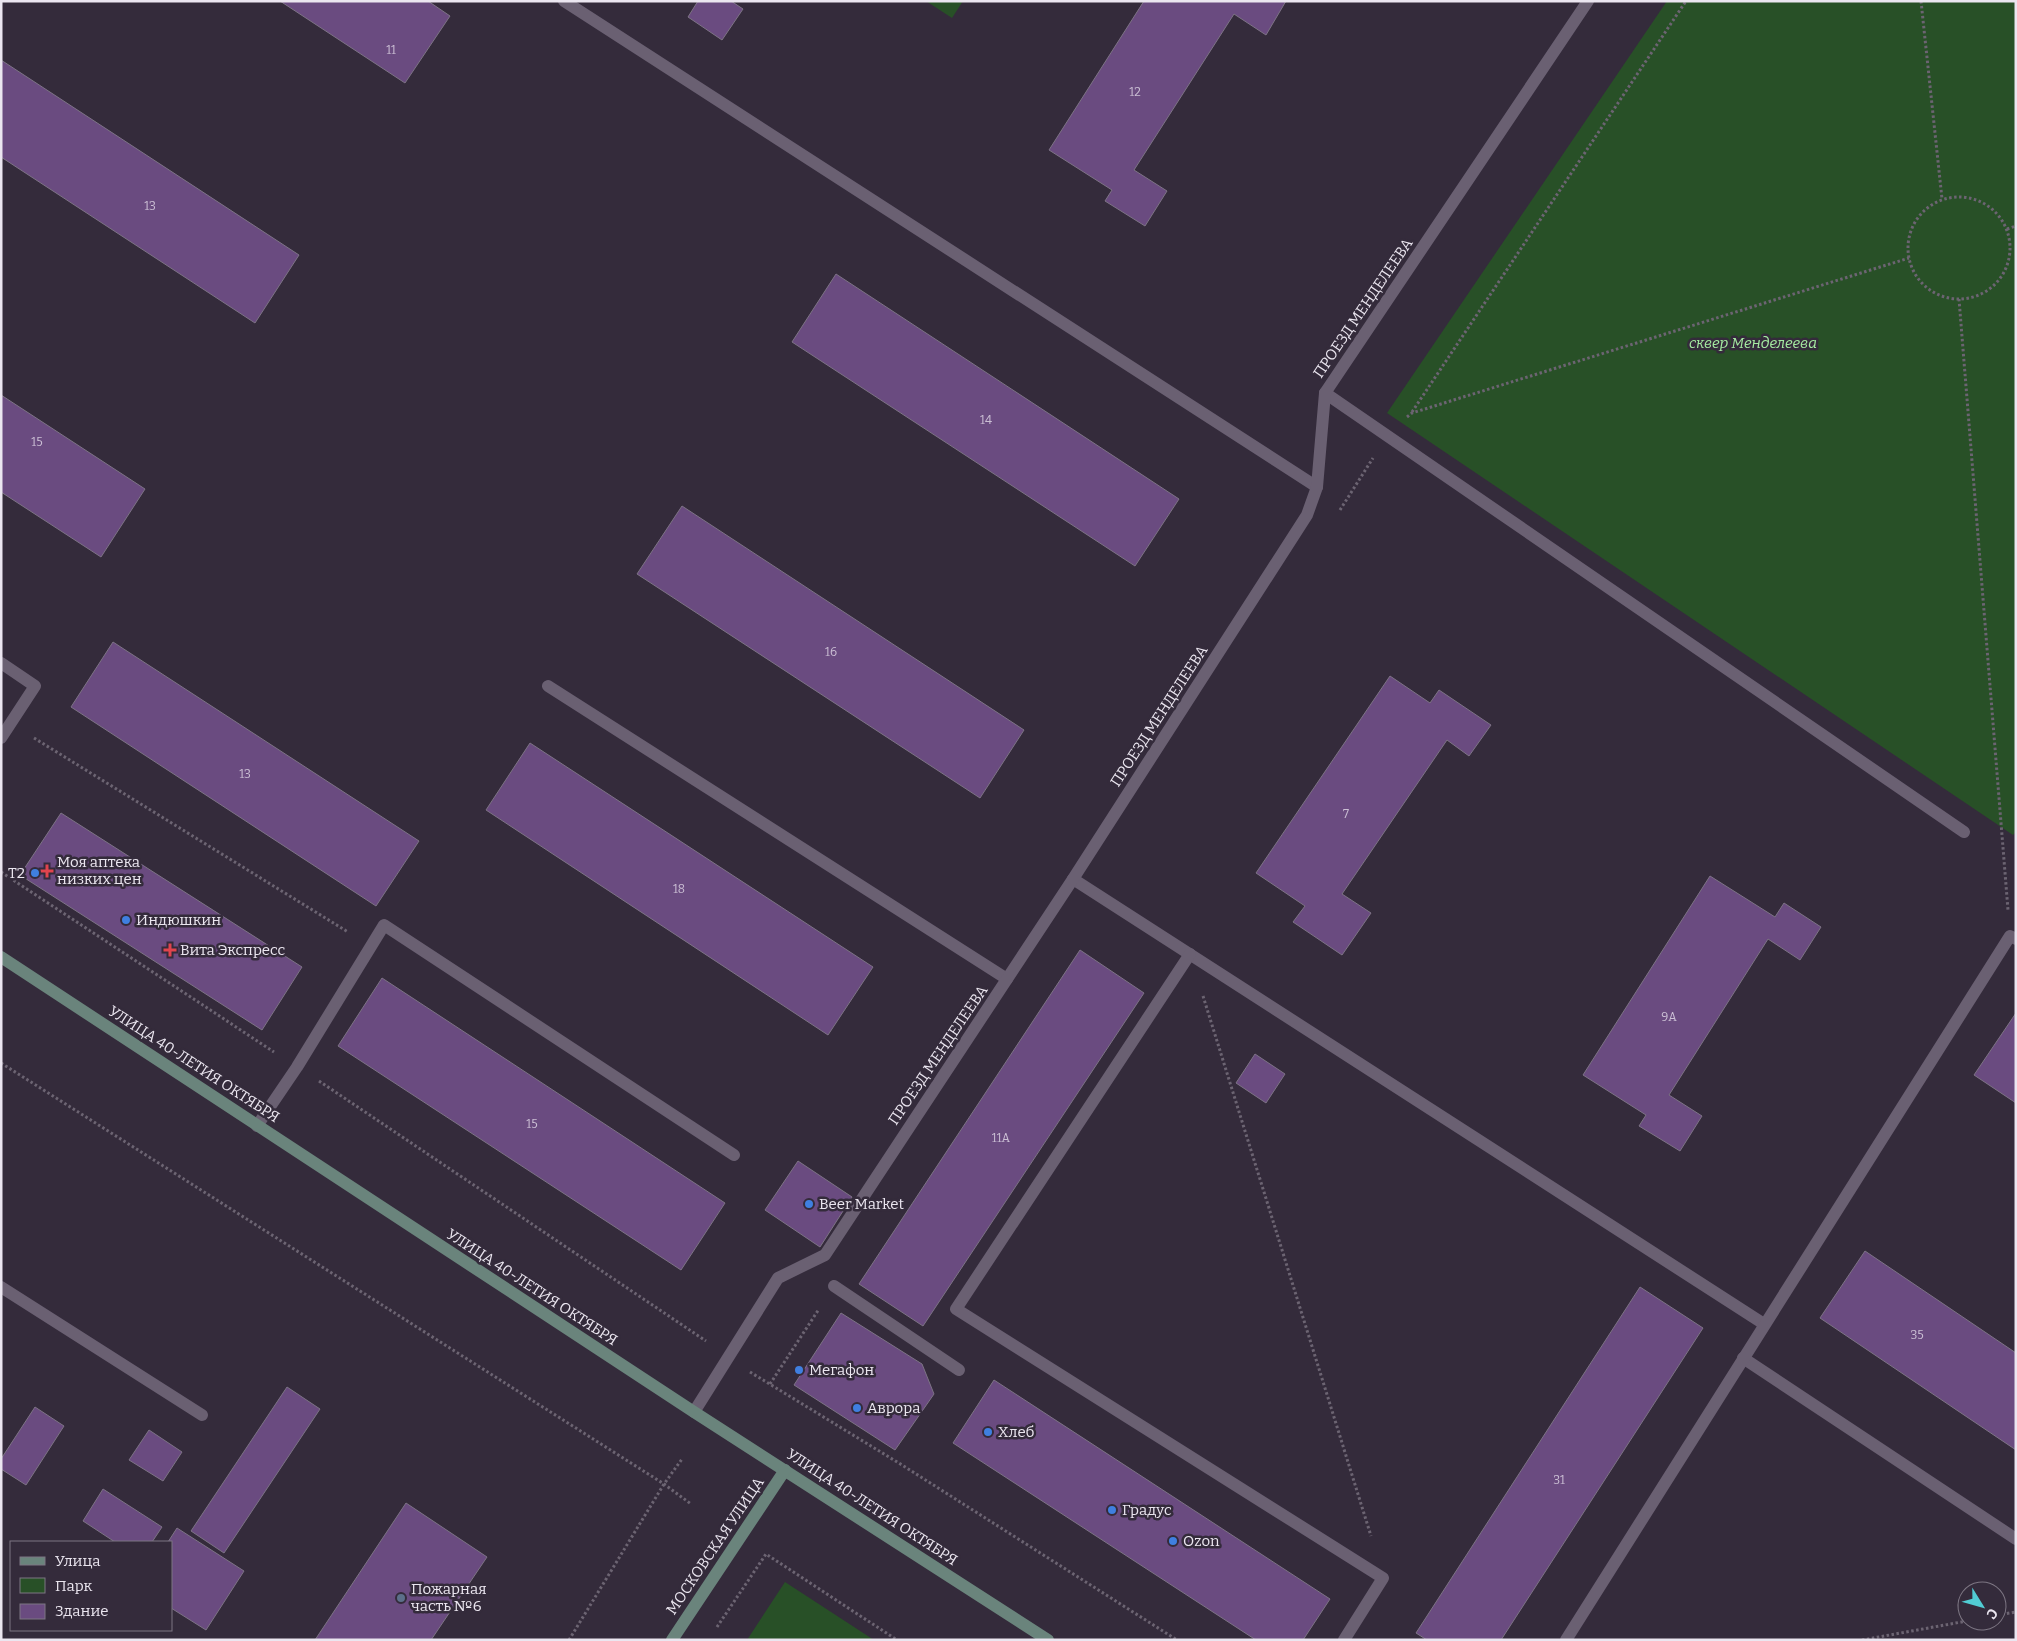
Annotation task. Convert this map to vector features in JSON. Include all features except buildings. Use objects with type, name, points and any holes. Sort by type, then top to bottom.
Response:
[{"type":"main road","name":"УЛИЦА 40-ЛЕТИЯ ОКТЯБРЯ","points":[[1,957],[694,1412],[1048,1640]]},
{"type":"main road","name":"МОСКОВСКАЯ УЛИЦА","points":[[672,1640],[785,1470]]},
{"type":"street","points":[[564,1],[1235,436],[1317,487]]},
{"type":"street","name":"ПРОЕЗД МЕНДЕЛЕЕВА","points":[[694,1412],[778,1278],[824,1255],[1073,879],[1307,515],[1317,487],[1325,393],[1588,1]]},
{"type":"street","points":[[1325,393],[1964,832]]},
{"type":"street","points":[[1,664],[35,686],[1,738]]},
{"type":"street","points":[[548,686],[1007,979]]},
{"type":"street","points":[[1073,879],[1764,1324]]},
{"type":"street","points":[[257,1126],[297,1067],[384,925],[734,1155]]},
{"type":"street","points":[[1566,1640],[1764,1324],[2013,938]]},
{"type":"street","points":[[1190,954],[956,1309],[1383,1578],[1344,1640]]},
{"type":"street","points":[[834,1286],[959,1370]]},
{"type":"street","points":[[1,1287],[202,1415]]},
{"type":"street","points":[[1744,1358],[2016,1539]]},
{"type":"path","points":[[1388,436],[1412,413],[1686,1]]},
{"type":"path","points":[[1921,1],[1942,199]]},
{"type":"path","points":[[1963,196],[1984,202],[1997,213],[2007,229],[2011,246],[2010,256],[2002,278],[1986,292],[1959,300],[1941,296],[1925,286],[1915,274],[1909,258],[1909,237],[1912,227],[1924,211],[1942,199],[1963,196]]},
{"type":"path","points":[[2007,229],[2016,226]]},
{"type":"path","points":[[1412,413],[1909,258]]},
{"type":"path","points":[[1959,300],[2013,938]]},
{"type":"path","points":[[10,723],[371,946]]},
{"type":"path","points":[[1,872],[686,1326]]},
{"type":"path","points":[[1190,954],[1383,1578]]},
{"type":"path","points":[[1,1063],[664,1484],[691,1504]]},
{"type":"path","points":[[754,1375],[902,1465],[1177,1640]]},
{"type":"path","points":[[569,1640],[664,1484],[682,1459]]},
{"type":"path","points":[[713,1632],[766,1554],[897,1640]]},
{"type":"path","points":[[1862,1640],[1957,1623]]},
{"type":"green space","points":[[926,1],[963,1],[952,18]]},
{"type":"green space","name":"сквер Менделеева","points":[[1667,1],[2016,1],[2016,832],[2013,835],[1387,413]]},
{"type":"green space","points":[[785,1582],[874,1640],[747,1640]]},
{"type":"place","name":"Моя аптека низких цен","points":[[47,871]]},
{"type":"place","name":"T2","points":[[35,873]]},
{"type":"place","name":"Индюшкин","points":[[126,920]]},
{"type":"place","name":"Вита Экспресс","points":[[170,950]]},
{"type":"place","name":"Beer Market","points":[[809,1204]]},
{"type":"place","name":"Мегафон","points":[[799,1370]]},
{"type":"place","name":"Аврора","points":[[857,1408]]},
{"type":"place","name":"Хлеб","points":[[988,1432]]},
{"type":"place","name":"Градус","points":[[1112,1510]]},
{"type":"place","name":"Ozon","points":[[1173,1541]]},
{"type":"place","name":"Пожарная часть №6","points":[[401,1598]]}]
